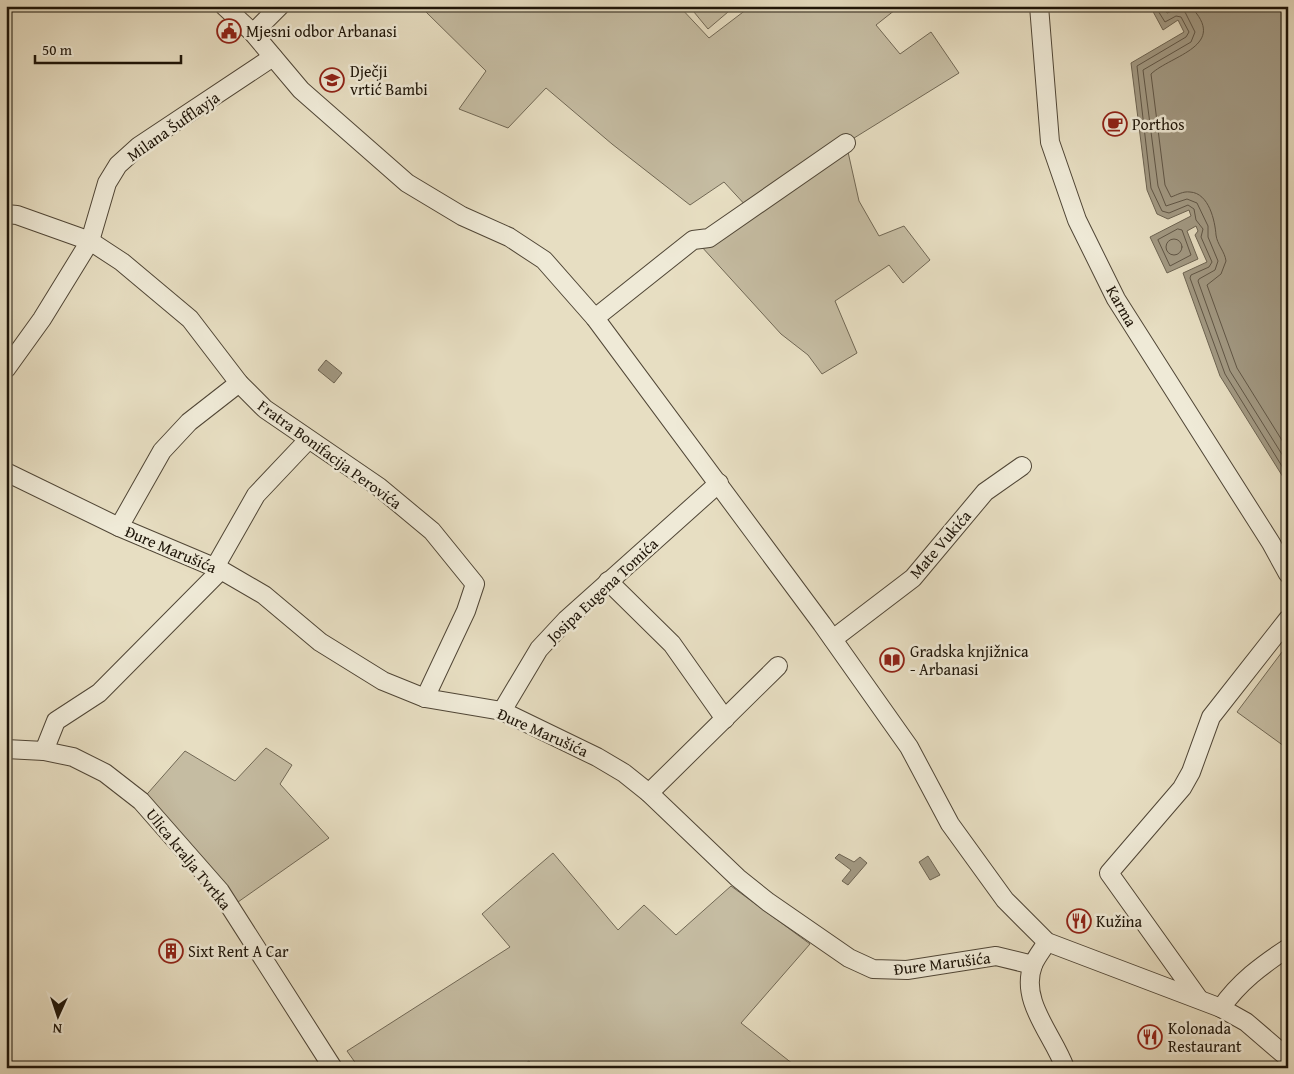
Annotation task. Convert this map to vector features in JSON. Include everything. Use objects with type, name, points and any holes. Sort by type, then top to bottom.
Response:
[{"type":"street","points":[[224,6],[253,33],[301,90],[407,183],[462,216],[509,237],[544,260],[596,318],[833,639],[909,747],[950,824],[1005,900],[1047,942],[1221,1008],[1252,1026],[1283,1060]]},
{"type":"street","points":[[253,33],[280,6]]},
{"type":"street","name":"Karma","points":[[1039,6],[1050,142],[1077,220],[1116,299],[1288,574]]},
{"type":"street","name":"Milana Šufflayja","points":[[6,368],[42,319],[90,241],[107,183],[118,165],[139,146],[273,57]]},
{"type":"street","points":[[596,318],[693,240],[708,238],[846,143]]},
{"type":"street","name":"Fratra Bonifacija Perovića","points":[[6,214],[17,215],[90,241],[122,262],[190,319],[239,383],[265,409],[379,487],[432,531],[475,584],[466,611],[425,698]]},
{"type":"street","points":[[119,527],[162,451],[189,422],[239,383]]},
{"type":"street","points":[[44,751],[56,721],[99,694],[218,569],[256,495],[308,440]]},
{"type":"street","name":"Mate Vukića","points":[[833,639],[913,578],[985,492],[1022,466]]},
{"type":"street","name":"Đure Marušića","points":[[6,472],[119,527],[218,569],[264,595],[320,642],[383,681],[425,698],[502,711],[597,756],[624,772],[649,793],[708,852],[760,896],[849,958],[873,969],[907,970],[996,956],[1033,965]]},
{"type":"street","name":"Josipa Eugena Tomića","points":[[502,711],[539,649],[566,620],[719,483]]},
{"type":"street","points":[[608,581],[672,644],[725,719]]},
{"type":"street","points":[[1198,999],[1109,873],[1182,788],[1211,717],[1288,619]]},
{"type":"street","points":[[649,793],[778,666]]},
{"type":"street","name":"Ulica kralja Tvrtka","points":[[6,749],[44,751],[74,757],[105,773],[141,801],[220,891],[333,1068]]},
{"type":"street","points":[[1047,942],[1033,965],[1030,981],[1034,1004],[1064,1068]]},
{"type":"street","points":[[1221,1008],[1232,992],[1259,967],[1288,948]]},
{"type":"shaded area","points":[[432,6],[679,6],[709,38],[751,6],[900,6],[876,25],[900,54],[931,32],[959,73],[846,143],[859,201],[879,236],[904,226],[930,260],[903,283],[889,265],[835,301],[857,353],[822,374],[808,355],[781,334],[701,246],[748,208],[724,182],[690,205],[612,144],[546,88],[508,128],[459,109],[486,71],[426,12]]},
{"type":"shaded area","points":[[689,6],[735,6],[708,29]]},
{"type":"shaded area","points":[[1288,644],[1288,749],[1237,712]]},
{"type":"shaded area","points":[[266,748],[292,765],[280,784],[329,838],[238,902],[220,891],[141,801],[185,751],[235,781]]},
{"type":"shaded area","points":[[553,853],[618,930],[644,905],[676,935],[731,886],[810,944],[741,1023],[798,1068],[534,1068],[529,1061],[518,1068],[359,1068],[347,1051],[510,947],[482,914]]},
{"type":"water","points":[[1150,6],[1288,6],[1288,485],[1220,376],[1183,273],[1207,262],[1195,235],[1198,231],[1196,226],[1187,231],[1198,259],[1167,273],[1150,237],[1191,216],[1189,210],[1168,219],[1157,214],[1147,190],[1131,63],[1184,32],[1178,20],[1163,30]]},
{"type":"water","points":[[326,360],[342,373],[334,383],[318,370]]},
{"type":"water","points":[[839,854],[854,862],[860,857],[867,863],[848,885],[842,881],[851,870],[835,858]]},
{"type":"water","points":[[928,856],[940,875],[930,880],[919,862]]},
{"type":"place","name":"Mjesni odbor Arbanasi","points":[[229,31]]},
{"type":"place","name":"Dječji vrtić Bambi","points":[[332,80]]},
{"type":"place","name":"Porthos","points":[[1115,124]]},
{"type":"place","name":"Gradska knjižnica - Arbanasi","points":[[892,660]]},
{"type":"place","name":"Kužina","points":[[1079,921]]},
{"type":"place","name":"Sixt Rent A Car","points":[[171,951]]},
{"type":"place","name":"Kolonada Restaurant","points":[[1150,1037]]}]
